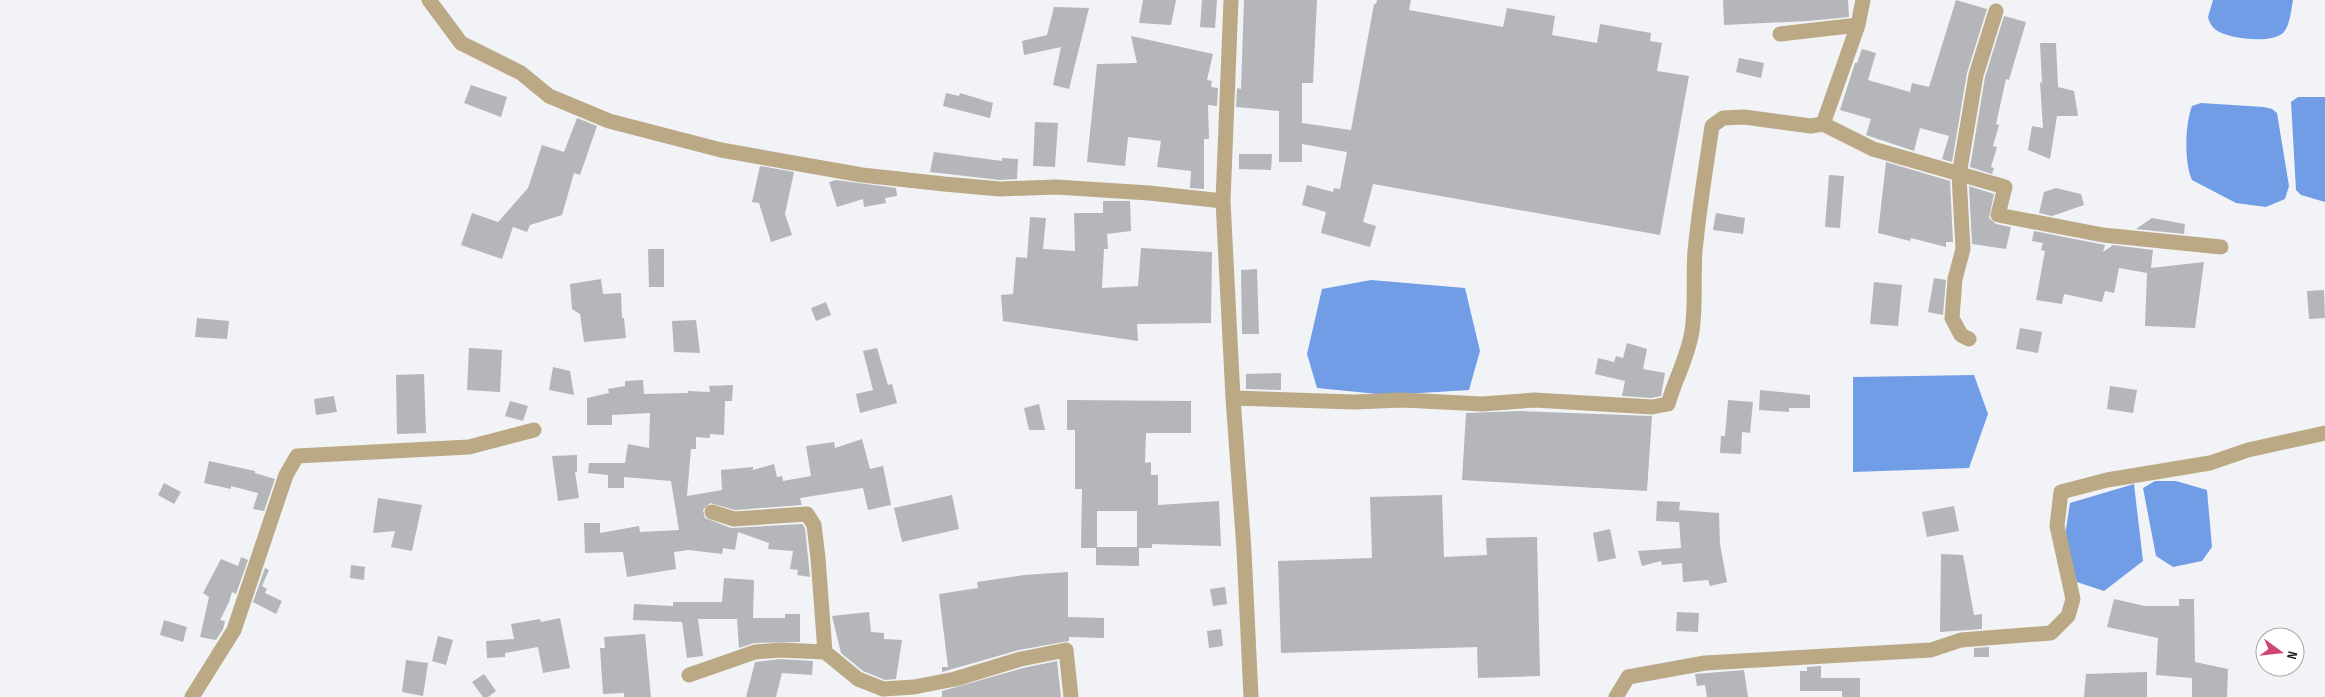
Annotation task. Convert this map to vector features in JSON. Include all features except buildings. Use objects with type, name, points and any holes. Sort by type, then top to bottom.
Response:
[{"type":"street","points":[[429,0],[461,43],[521,74],[549,96],[609,121],[721,150],[862,175],[944,184],[1000,189],[1065,187],[1223,201]]},
{"type":"street","points":[[1231,0],[1223,201],[1251,697]]},
{"type":"street","points":[[1822,124],[1858,25],[1863,0]]},
{"type":"street","points":[[1969,339],[1961,335],[1952,318],[1955,279],[1963,249],[1959,174],[1976,75],[1996,11]]},
{"type":"street","points":[[1780,34],[1858,25]]},
{"type":"street","points":[[1233,398],[1482,404],[1535,400],[1652,407],[1668,404],[1673,385],[1687,355],[1692,331],[1695,252],[1712,126],[1723,118],[1744,117],[1811,126],[1822,124],[1873,149],[2005,187],[1998,215],[2103,235],[2221,247]]},
{"type":"street","points":[[192,697],[234,630],[286,475],[297,456],[469,447],[534,430]]},
{"type":"street","points":[[1616,697],[1628,677],[1706,664],[1931,650],[1961,640],[2051,633],[2068,616],[2073,599],[2057,526],[2060,492],[2117,478],[2210,463],[2248,450],[2325,434]]},
{"type":"street","points":[[712,512],[734,519],[807,514],[814,525],[825,652]]},
{"type":"street","points":[[689,676],[755,652],[780,650],[825,652],[858,680],[884,690],[914,687],[955,679],[1021,659],[1066,650],[1072,697]]},
{"type":"water","points":[[2213,0],[2293,0],[2289,22],[2283,33],[2269,38],[2250,39],[2230,36],[2216,30],[2208,17]]},
{"type":"water","points":[[2298,97],[2325,97],[2325,202],[2301,195],[2296,190],[2291,102]]},
{"type":"water","points":[[2201,103],[2264,107],[2272,109],[2277,113],[2289,186],[2285,199],[2266,207],[2236,203],[2192,180],[2189,173],[2186,143],[2188,123],[2192,106]]},
{"type":"water","points":[[1371,280],[1465,288],[1480,351],[1469,390],[1388,395],[1317,388],[1307,354],[1322,289]]},
{"type":"water","points":[[1974,375],[1988,414],[1969,468],[1853,472],[1853,377]]},
{"type":"water","points":[[2155,481],[2176,481],[2207,490],[2212,547],[2202,561],[2173,567],[2156,556],[2143,488]]},
{"type":"water","points":[[2134,484],[2143,561],[2104,591],[2077,582],[2064,542],[2070,503]]}]
